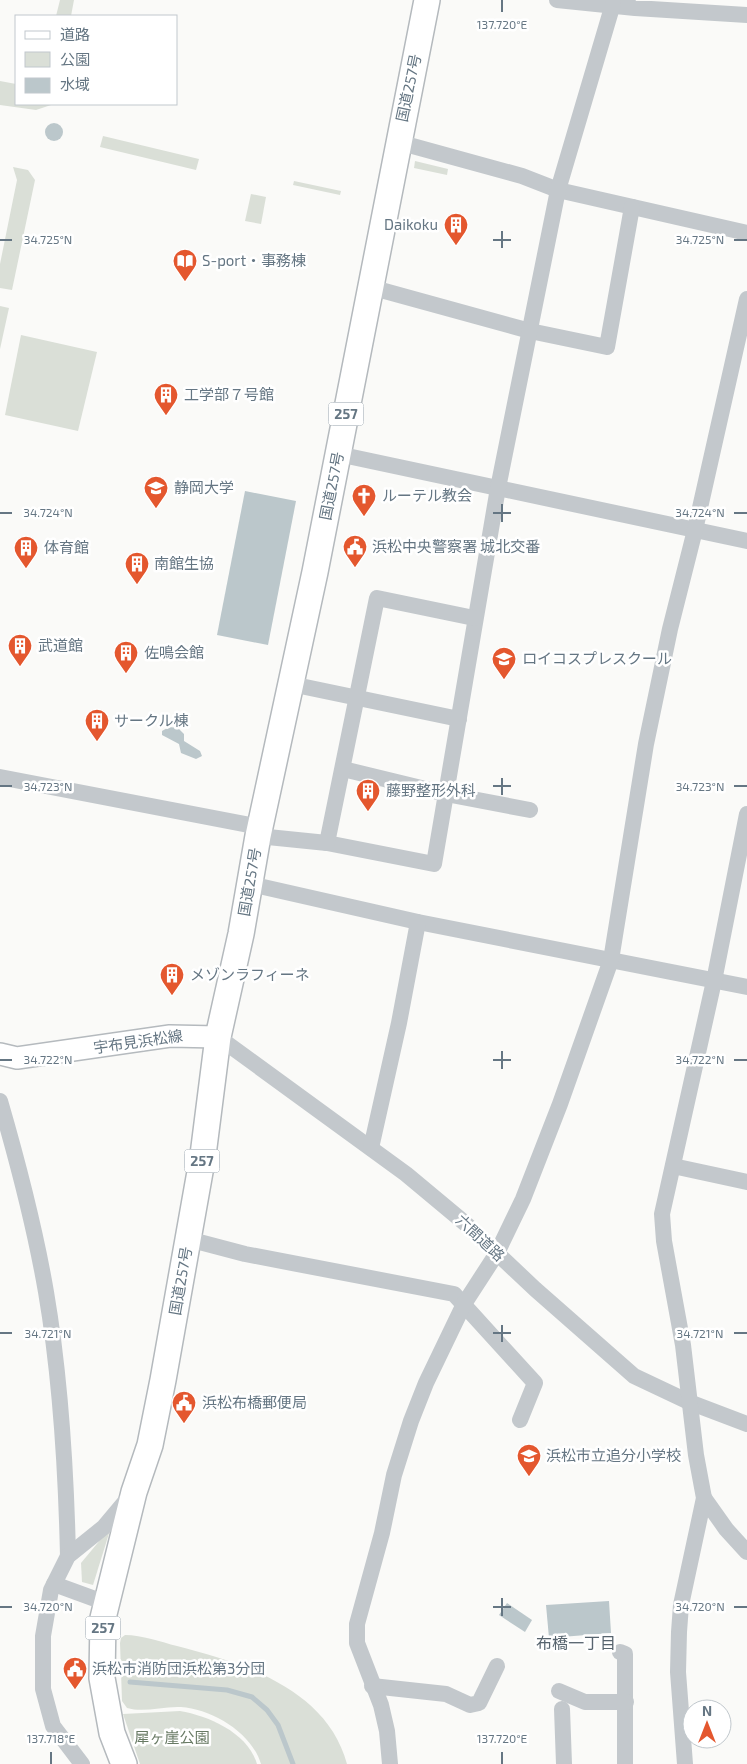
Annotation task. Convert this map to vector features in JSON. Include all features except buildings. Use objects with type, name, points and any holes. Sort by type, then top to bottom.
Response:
[{"type":"highway","name":"国道257号","points":[[124,1764],[112,1733],[102,1678],[106,1603],[134,1492],[150,1445],[203,1155],[218,1037],[241,934],[259,831],[338,454],[427,0]]},
{"type":"main road","name":"宇布見浜松線","points":[[0,1054],[12,1058],[181,1035],[218,1037]]},
{"type":"street","points":[[557,0],[636,4],[747,15]]},
{"type":"street","points":[[0,777],[259,831],[434,864],[474,618],[558,190],[613,4]]},
{"type":"street","points":[[398,142],[522,176],[558,190],[747,233]]},
{"type":"street","points":[[370,287],[530,331],[606,347],[632,207]]},
{"type":"street","points":[[390,1764],[387,1731],[381,1705],[372,1686],[357,1643],[357,1624],[382,1533],[394,1475],[411,1421],[426,1383],[464,1304],[497,1253],[522,1199],[557,1112],[611,960],[646,744],[670,629],[695,530],[747,299]]},
{"type":"street","points":[[338,454],[747,541]]},
{"type":"street","points":[[327,843],[377,598],[474,618]]},
{"type":"street","points":[[291,684],[459,719]]},
{"type":"street","points":[[343,770],[446,794],[530,810]]},
{"type":"street","points":[[685,1764],[678,1672],[679,1632],[681,1605],[704,1498],[689,1402],[683,1345],[664,1241],[662,1214],[714,981],[747,814]]},
{"type":"street","points":[[250,884],[418,922],[747,987]]},
{"type":"street","points":[[371,1148],[399,1023],[418,922]]},
{"type":"street","name":"六間道路","points":[[218,1037],[371,1148],[466,1224],[535,1289],[634,1376],[689,1402],[747,1424]]},
{"type":"street","points":[[0,1101],[29,1213],[46,1291],[62,1408],[68,1556]]},
{"type":"street","points":[[673,1166],[747,1182]]},
{"type":"street","points":[[188,1239],[245,1254],[454,1294],[535,1383],[520,1420]]},
{"type":"street","points":[[82,1764],[53,1726],[43,1689],[43,1636],[51,1590],[68,1556],[104,1527],[134,1492]]},
{"type":"street","points":[[704,1498],[726,1530],[747,1552]]},
{"type":"street","points":[[54,1584],[106,1603]]},
{"type":"street","points":[[620,1652],[625,1654],[625,1764]]},
{"type":"street","points":[[372,1686],[446,1694],[470,1705],[479,1703],[497,1666]]},
{"type":"street","points":[[559,1691],[585,1702],[626,1702]]},
{"type":"street","points":[[562,1709],[564,1764]]},
{"type":"green space","points":[[60,0],[74,0],[71,15],[56,15]]},
{"type":"green space","points":[[0,81],[15,84],[15,105],[51,105],[36,110],[0,105]]},
{"type":"green space","points":[[103,136],[199,159],[196,170],[100,147]]},
{"type":"green space","points":[[415,161],[448,169],[447,175],[414,168]]},
{"type":"green space","points":[[13,167],[28,170],[35,180],[12,290],[0,288],[0,264],[17,180]]},
{"type":"green space","points":[[294,181],[341,191],[340,195],[293,185]]},
{"type":"green space","points":[[251,194],[266,197],[261,224],[245,221]]},
{"type":"green space","points":[[0,306],[9,308],[0,349]]},
{"type":"green space","points":[[21,335],[97,352],[78,431],[5,415]]},
{"type":"green space","points":[[111,1527],[93,1585],[82,1582],[81,1563]]},
{"type":"green space","points":[[125,1635],[145,1637],[229,1661],[279,1683],[302,1698],[321,1716],[337,1738],[347,1764],[261,1764],[249,1742],[240,1733],[218,1718],[205,1712],[181,1707],[140,1710],[127,1708],[122,1701],[120,1643],[121,1638]]},
{"type":"green space","name":"犀ヶ崖公園","points":[[180,1711],[203,1717],[226,1728],[245,1743],[257,1764],[140,1764],[123,1714]]},
{"type":"water","points":[[54,123],[60,126],[63,132],[60,138],[54,141],[48,138],[45,132],[48,126]]},
{"type":"water","points":[[245,491],[296,501],[268,645],[217,635]]},
{"type":"water","points":[[169,727],[178,728],[184,734],[184,741],[200,751],[202,756],[196,759],[181,753],[179,744],[162,735],[162,731]]},
{"type":"water","points":[[609,1601],[611,1633],[549,1638],[546,1605]]},
{"type":"water","points":[[507,1603],[532,1620],[525,1632],[499,1615]]},
{"type":"waterway","points":[[130,1682],[227,1690],[252,1697],[267,1710],[278,1725],[293,1764]]},
{"type":"place","name":"Daikoku","points":[[456,246]]},
{"type":"place","name":"S-port・事務棟","points":[[185,282]]},
{"type":"place","name":"工学部７号館","points":[[166,416]]},
{"type":"place","name":"静岡大学","points":[[156,509]]},
{"type":"place","name":"ルーテル教会","points":[[364,517]]},
{"type":"place","name":"浜松中央警察署 城北交番","points":[[355,568]]},
{"type":"place","name":"体育館","points":[[26,569]]},
{"type":"place","name":"南館生協","points":[[137,585]]},
{"type":"place","name":"武道館","points":[[20,667]]},
{"type":"place","name":"佐鳴会館","points":[[126,674]]},
{"type":"place","name":"ロイコスプレスクール","points":[[504,680]]},
{"type":"place","name":"サークル棟","points":[[97,742]]},
{"type":"place","name":"藤野整形外科","points":[[368,812]]},
{"type":"place","name":"メゾンラフィーネ","points":[[172,996]]},
{"type":"place","name":"浜松布橋郵便局","points":[[184,1424]]},
{"type":"place","name":"浜松市立追分小学校","points":[[529,1477]]},
{"type":"place","name":"浜松市消防団浜松第3分団","points":[[75,1690]]},
{"type":"district","name":"布橋一丁目","points":[[576,1643]]}]
